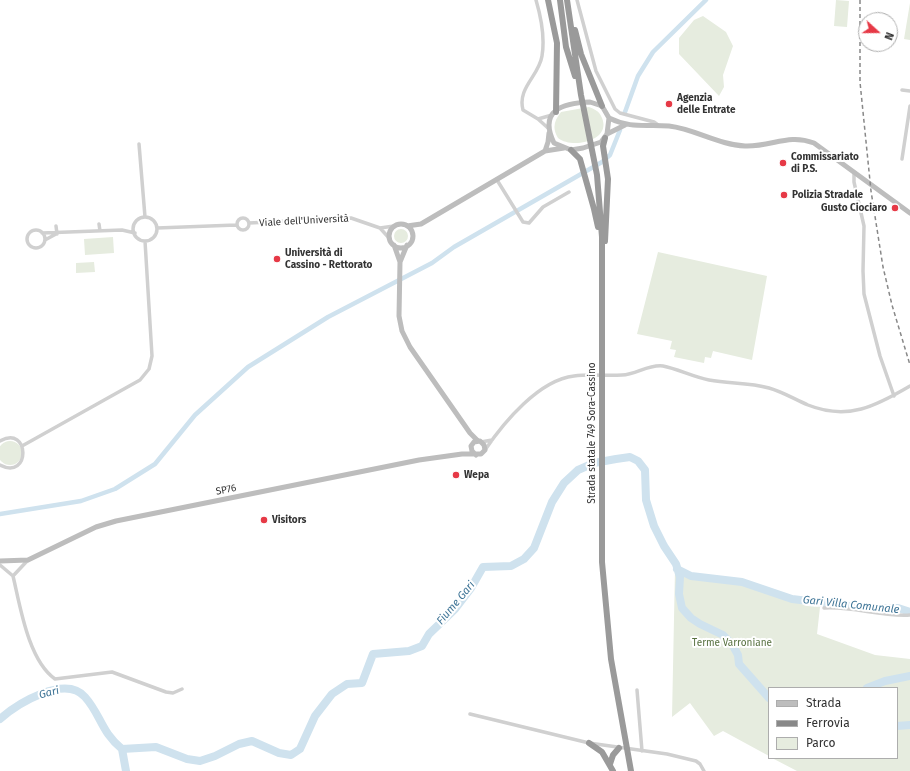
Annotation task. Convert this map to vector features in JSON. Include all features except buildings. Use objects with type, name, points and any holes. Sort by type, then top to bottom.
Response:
[{"type":"highway","points":[[549,0],[566,47]]},
{"type":"highway","points":[[549,0],[557,43],[554,114]]},
{"type":"highway","name":"Strada statale 749 Sora-Cassino","points":[[560,0],[566,47],[581,95]]},
{"type":"highway","points":[[567,0],[581,54],[602,106]]},
{"type":"highway","name":"Strada statale 749 Sora-Cassino","points":[[567,0],[581,95],[597,175],[603,269],[601,481],[604,577],[611,659],[631,771]]},
{"type":"highway","points":[[603,269],[606,233],[607,173],[604,149],[606,136]]},
{"type":"highway","points":[[571,150],[580,159],[586,180],[597,223],[603,269]]},
{"type":"highway","points":[[589,743],[602,752],[613,771]]},
{"type":"highway","points":[[610,764],[613,755],[619,748]]},
{"type":"street","points":[[536,0],[540,14],[542,57],[524,90],[521,102],[523,110],[538,119],[549,130],[554,143],[571,150],[601,142],[606,136],[625,125]]},
{"type":"street","points":[[577,0],[596,71],[615,108],[620,113],[654,122],[659,126]]},
{"type":"street","points":[[902,90],[910,91]]},
{"type":"street","points":[[545,151],[548,142],[550,118],[571,103],[590,102],[602,106],[609,118],[625,125],[679,128],[738,146],[763,145],[789,139],[803,139],[814,143],[910,213]]},
{"type":"street","points":[[902,159],[910,106]]},
{"type":"street","points":[[538,119],[554,114]]},
{"type":"street","points":[[606,136],[609,118]]},
{"type":"street","points":[[905,137],[910,138]]},
{"type":"street","points":[[139,144],[145,217]]},
{"type":"street","points":[[400,262],[394,245],[389,238],[390,232],[394,226],[400,224],[407,226],[421,224],[545,151],[564,148]]},
{"type":"street","points":[[854,173],[854,182],[864,226],[864,294],[880,356],[894,396]]},
{"type":"street","points":[[497,180],[525,223],[529,223],[543,207],[569,192]]},
{"type":"street","points":[[57,234],[45,240],[43,245],[38,247],[33,247],[29,242],[28,237],[32,232],[37,230],[42,233],[57,234],[122,230],[134,226],[138,220],[145,217]]},
{"type":"street","points":[[134,226],[135,234],[139,239],[145,241],[154,237],[157,228],[154,222],[145,217]]},
{"type":"street","points":[[242,218],[248,220],[249,224],[248,228],[244,230],[240,230],[236,225],[238,219],[242,218]]},
{"type":"street","name":"Viale dell'Università","points":[[249,224],[351,218],[380,228],[394,226]]},
{"type":"street","points":[[99,224],[100,231]]},
{"type":"street","points":[[421,224],[407,245],[400,262],[399,316],[402,331],[410,347],[470,432],[484,444],[485,450]]},
{"type":"street","points":[[157,228],[236,225]]},
{"type":"street","points":[[56,226],[57,234]]},
{"type":"street","points":[[407,226],[411,231],[412,238]]},
{"type":"street","name":"Viale dell'Università","points":[[380,228],[389,238]]},
{"type":"street","points":[[122,230],[135,234]]},
{"type":"street","points":[[42,233],[45,240]]},
{"type":"street","points":[[22,446],[140,380],[149,369],[152,356],[145,241]]},
{"type":"street","points":[[394,245],[400,248],[407,245]]},
{"type":"street","points":[[470,432],[472,451],[476,455],[481,454],[534,395],[546,386],[561,379],[574,376],[628,375],[646,368],[663,366],[710,380],[750,383],[782,392],[822,409],[838,411],[858,410],[876,405],[910,386]]},
{"type":"street","points":[[0,441],[10,438],[19,442],[22,446],[24,456],[18,465],[9,468],[0,465]]},
{"type":"street","points":[[462,454],[472,446],[474,442],[492,440]]},
{"type":"street","name":"SP76","points":[[0,561],[28,560],[96,527],[116,521],[419,460],[462,454],[476,455]]},
{"type":"street","points":[[13,576],[28,560]]},
{"type":"street","points":[[0,565],[13,576],[36,655],[50,675],[55,679],[112,672],[166,692],[173,693],[182,689]]},
{"type":"street","points":[[824,608],[839,607],[864,612],[910,615]]},
{"type":"street","points":[[637,690],[642,751]]},
{"type":"street","points":[[470,714],[589,743],[696,761],[700,764],[704,771]]},
{"type":"green space","points":[[836,0],[849,1],[847,27],[834,26]]},
{"type":"green space","points":[[910,3],[910,40],[904,39]]},
{"type":"green space","points":[[703,16],[726,32],[733,46],[723,75],[724,87],[719,96],[679,54],[679,38],[694,20]]},
{"type":"green space","points":[[589,107],[599,113],[604,124],[602,131],[597,137],[582,143],[573,143],[558,138],[554,128],[557,118],[561,112]]},
{"type":"green space","points":[[401,229],[406,231],[408,236],[406,241],[401,243],[396,241],[394,236],[396,231]]},
{"type":"green space","points":[[113,237],[114,253],[85,255],[84,239]]},
{"type":"green space","points":[[658,252],[767,276],[752,360],[713,351],[711,358],[705,357],[704,363],[674,357],[676,350],[670,349],[672,341],[637,334]]},
{"type":"green space","points":[[94,262],[95,272],[76,273],[76,263]]},
{"type":"green space","points":[[6,442],[14,442],[21,449],[21,457],[14,464],[6,464],[-1,457],[-1,449]]},
{"type":"green space","name":"Terme Varroniane","points":[[675,569],[705,580],[742,584],[807,606],[820,607],[817,634],[875,655],[910,659],[910,771],[797,771],[774,759],[898,759],[898,687],[768,687],[768,755],[723,731],[714,736],[690,703],[672,717]]},
{"type":"waterway","points":[[625,112],[638,76],[653,52],[706,0]]},
{"type":"waterway","points":[[0,514],[81,501],[115,489],[155,464],[195,415],[248,367],[328,317],[432,263],[454,247],[602,162],[610,155],[620,130]]},
{"type":"waterway","name":"Fiume Gari","points":[[122,749],[156,747],[187,759],[200,761],[215,756],[239,744],[252,741],[279,753],[291,755],[300,749],[315,716],[332,694],[347,684],[362,683],[373,654],[409,651],[422,646],[429,634],[455,609],[471,588],[483,567],[511,566],[524,559],[534,548],[552,502],[564,483],[578,470],[594,463],[630,457],[638,461],[645,470],[646,500],[654,526],[664,546],[676,564],[680,577],[679,594],[682,608],[691,618],[723,635],[732,644],[738,655],[739,664],[768,697]]},
{"type":"waterway","name":"Gari Villa Comunale","points":[[677,569],[691,576],[742,582],[792,599],[866,608],[898,608],[910,612]]},
{"type":"waterway","name":"Fiume Gari","points":[[870,687],[885,681],[910,676]]},
{"type":"waterway","name":"Gari","points":[[0,719],[29,699],[41,694],[54,690],[66,689],[76,691],[85,697],[95,710],[105,730],[115,743],[122,749]]},
{"type":"waterway","name":"Gari","points":[[898,726],[910,725]]},
{"type":"waterway","points":[[122,749],[126,771]]},
{"type":"railway","points":[[860,0],[860,82],[871,191],[883,267],[892,305],[910,365]]},
{"type":"place","name":"Agenzia delle Entrate","points":[[669,104]]},
{"type":"place","name":"Commissariato di P.S.","points":[[783,163]]},
{"type":"place","name":"Polizia Stradale","points":[[784,195]]},
{"type":"place","name":"Gusto Ciociaro","points":[[895,208]]},
{"type":"place","name":"Università di Cassino - Rettorato","points":[[277,259]]},
{"type":"place","name":"Wepa","points":[[456,475]]},
{"type":"place","name":"Visitors","points":[[264,520]]}]
